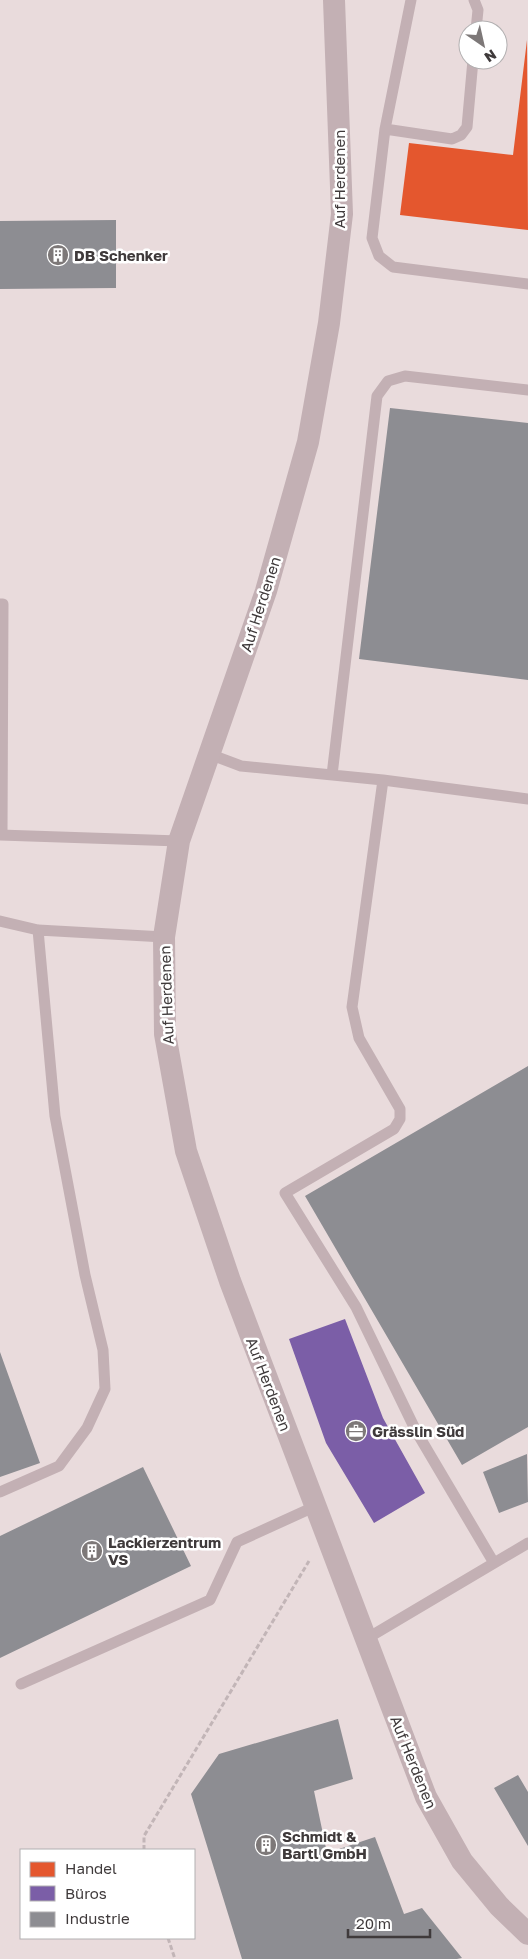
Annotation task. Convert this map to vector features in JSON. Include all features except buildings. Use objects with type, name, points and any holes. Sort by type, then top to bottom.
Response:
[{"type":"street","name":"Auf Herdenen","points":[[334,0],[342,214],[329,323],[308,442],[266,591],[179,842],[164,937],[165,1034],[186,1151],[230,1281],[426,1797],[462,1862],[499,1906],[528,1934]]},
{"type":"lane","points":[[411,0],[385,129],[372,238],[379,256],[393,267],[528,284]]},
{"type":"lane","points":[[474,0],[478,10],[477,20]]},
{"type":"lane","points":[[385,129],[452,139],[461,135],[467,127],[472,70]]},
{"type":"lane","points":[[332,775],[377,396],[388,381],[405,376],[528,390]]},
{"type":"lane","points":[[0,604],[3,604],[1,836],[179,842]]},
{"type":"lane","points":[[209,754],[241,766],[383,780],[528,799]]},
{"type":"lane","points":[[383,780],[352,1007],[359,1038],[400,1109],[400,1120],[394,1129],[284,1193],[356,1307],[416,1431],[494,1563]]},
{"type":"lane","points":[[0,921],[38,930],[164,937]]},
{"type":"lane","points":[[0,1492],[59,1466],[87,1428],[106,1389],[103,1350],[85,1275],[55,1116],[38,930]]},
{"type":"lane","points":[[21,1684],[210,1600],[237,1542],[316,1506]]},
{"type":"lane","points":[[366,1639],[528,1543]]},
{"type":"path","points":[[144,1849],[144,1836],[326,1533]]},
{"type":"path","points":[[168,1939],[175,1959]]},
{"type":"shaded area","points":[[0,0],[528,0],[528,1959],[0,1959]]},
{"type":"place","name":"DB Schenker","points":[[58,255]]},
{"type":"place","name":"Grässlin Süd","points":[[356,1431]]},
{"type":"place","name":"Lackierzentrum VS","points":[[92,1551]]},
{"type":"place","name":"Schmidt & Bartl GmbH","points":[[266,1845]]}]
